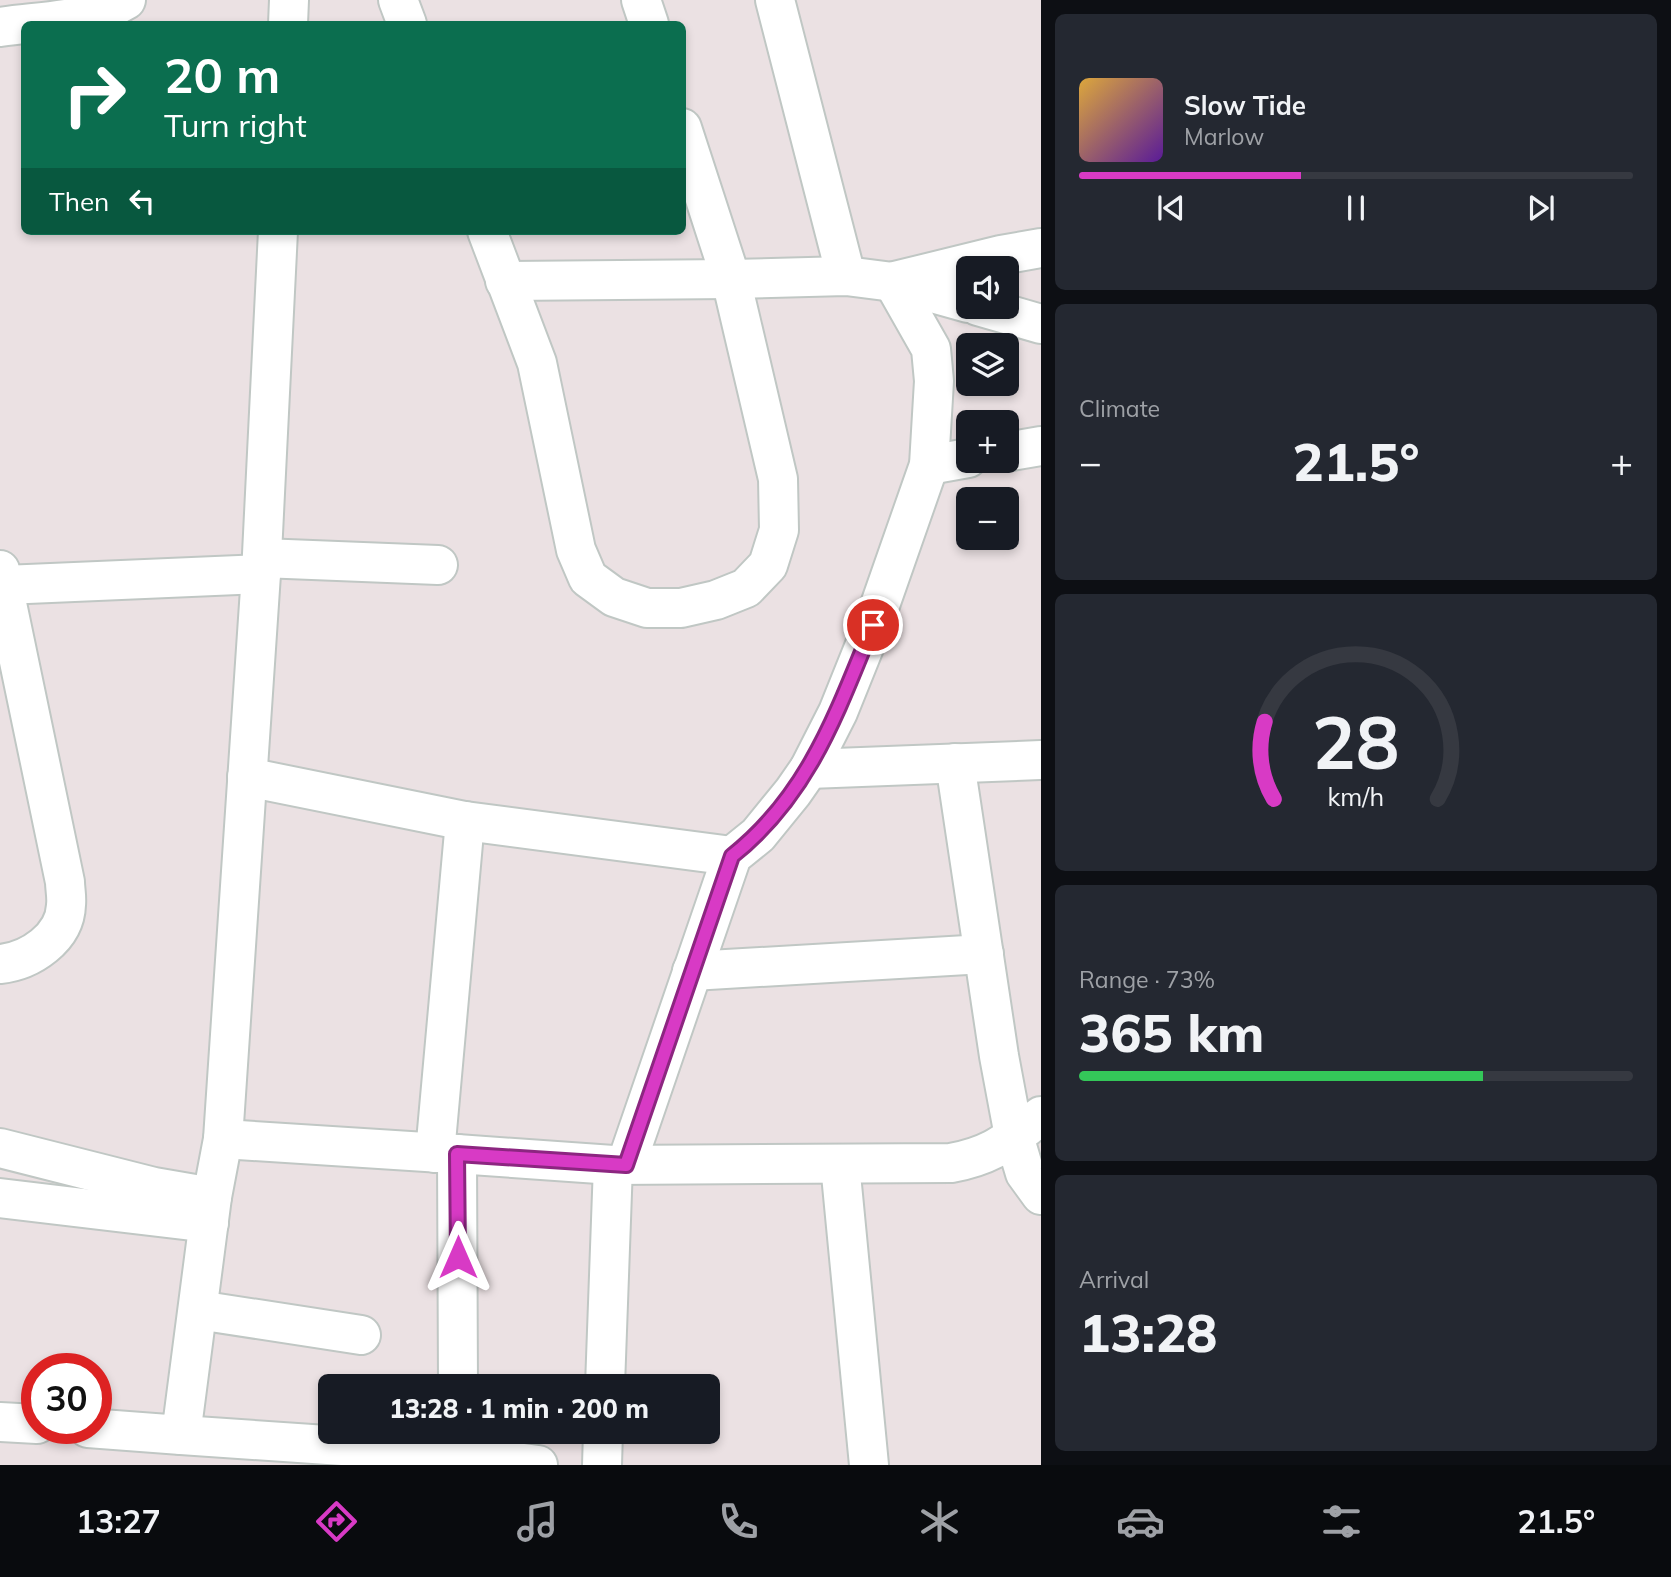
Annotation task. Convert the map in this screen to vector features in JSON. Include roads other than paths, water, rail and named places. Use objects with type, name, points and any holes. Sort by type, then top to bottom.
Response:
[{"type":"street","points":[[59,21],[110,9],[126,0]]},
{"type":"street","points":[[288,21],[289,0]]},
{"type":"street","points":[[398,0],[406,21]]},
{"type":"street","points":[[641,0],[648,21]]},
{"type":"street","points":[[775,0],[846,276]]},
{"type":"street","points":[[488,235],[537,363],[576,550],[588,578],[614,597],[647,608],[681,608],[716,600],[746,588],[768,565],[779,530],[778,479],[731,279],[686,140]]},
{"type":"street","points":[[181,1434],[210,1210],[223,1139],[261,566],[278,235]]},
{"type":"street","points":[[892,282],[1041,248]]},
{"type":"street","points":[[505,281],[846,276],[892,282],[956,300]]},
{"type":"street","points":[[606,1374],[620,1165],[732,856],[758,835],[785,803],[809,769],[838,712],[873,625],[929,465],[934,381],[931,349],[892,282]]},
{"type":"street","points":[[1019,318],[1041,324]]},
{"type":"street","points":[[1019,450],[1041,446]]},
{"type":"street","points":[[929,465],[956,460]]},
{"type":"street","points":[[0,964],[11,963],[32,954],[50,942],[60,926],[66,907],[65,882],[2,578],[261,566],[438,565]]},
{"type":"street","points":[[809,769],[1041,760]]},
{"type":"street","points":[[955,763],[984,954],[1028,1126],[1025,1172],[1041,1195]]},
{"type":"street","points":[[247,777],[465,821],[732,856]]},
{"type":"street","points":[[457,1374],[446,1154],[465,821]]},
{"type":"street","points":[[692,971],[984,954]]},
{"type":"street","points":[[223,1139],[620,1165],[951,1163],[999,1149],[1028,1126]]},
{"type":"street","points":[[0,1149],[154,1186],[210,1210]]},
{"type":"street","points":[[840,1164],[869,1465]]},
{"type":"street","points":[[0,1198],[210,1210]]},
{"type":"street","points":[[198,1310],[361,1335]]},
{"type":"street","points":[[0,1422],[21,1423]]},
{"type":"street","points":[[112,1430],[466,1451],[538,1465]]},
{"type":"street","points":[[602,1465],[603,1444]]}]
